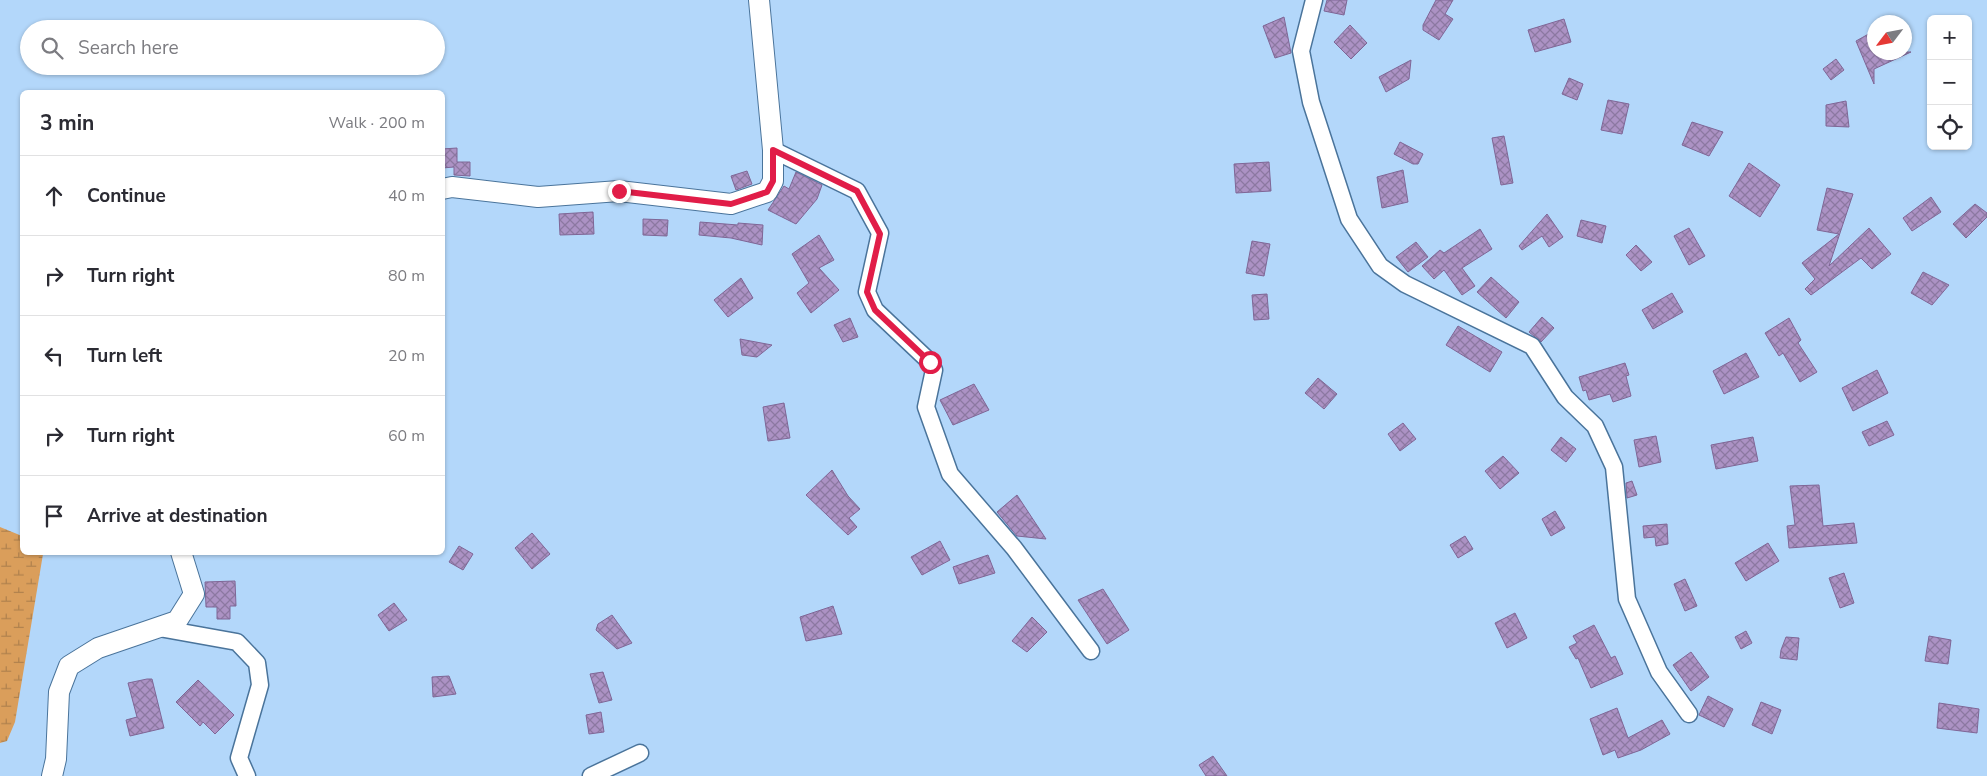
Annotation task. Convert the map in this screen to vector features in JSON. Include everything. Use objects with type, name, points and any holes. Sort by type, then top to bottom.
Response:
[{"type":"street","points":[[445,188],[452,187],[538,198],[619,191],[731,204],[767,192],[773,181],[773,150],[759,0]]},
{"type":"street","points":[[1314,0],[1301,51],[1311,102],[1349,219],[1380,266],[1405,284],[1532,346],[1565,396],[1595,426],[1614,467],[1627,599],[1659,672],[1689,714]]},
{"type":"street","points":[[773,150],[857,191],[880,234],[867,292],[875,310],[930,362],[934,370],[926,407],[950,474],[1014,548],[1091,651]]},
{"type":"street","points":[[52,776],[56,759],[59,692],[69,666],[98,648],[177,621],[194,594],[182,555]]},
{"type":"street","points":[[159,628],[236,642],[257,663],[260,685],[239,758],[247,776]]},
{"type":"street","points":[[591,776],[640,753]]},
{"type":"green space","points":[[0,527],[20,535],[20,555],[43,555],[15,722],[7,741],[0,743]]},
{"type":"building","points":[[1327,0],[1347,0],[1344,15],[1324,11]]},
{"type":"building","points":[[1436,0],[1453,0],[1445,14],[1453,19],[1439,40],[1423,30],[1423,25]]},
{"type":"building","points":[[1284,17],[1291,53],[1275,58],[1263,26]]},
{"type":"building","points":[[1564,19],[1571,42],[1535,52],[1528,30]]},
{"type":"building","points":[[1350,25],[1367,43],[1351,59],[1334,42]]},
{"type":"building","points":[[1867,35],[1867,60],[1894,60],[1874,69],[1874,84],[1856,41]]},
{"type":"building","points":[[1836,59],[1844,70],[1831,80],[1823,69]]},
{"type":"building","points":[[1411,60],[1409,79],[1386,92],[1379,77]]},
{"type":"building","points":[[1569,78],[1583,84],[1577,100],[1562,94]]},
{"type":"building","points":[[1608,100],[1629,104],[1622,134],[1601,130]]},
{"type":"building","points":[[1846,101],[1849,127],[1826,126],[1826,105]]},
{"type":"building","points":[[1692,122],[1723,132],[1709,156],[1682,145]]},
{"type":"building","points":[[1504,136],[1513,183],[1501,185],[1492,138]]},
{"type":"building","points":[[1400,142],[1423,154],[1418,164],[1413,164],[1394,154]]},
{"type":"building","points":[[457,148],[457,162],[470,162],[470,176],[454,175],[454,167],[445,168],[445,149]]},
{"type":"building","points":[[1269,162],[1271,191],[1236,193],[1234,164]]},
{"type":"building","points":[[1749,163],[1780,185],[1760,217],[1729,196]]},
{"type":"building","points":[[1403,170],[1408,202],[1382,208],[1377,177]]},
{"type":"building","points":[[747,171],[752,184],[736,190],[731,176]]},
{"type":"building","points":[[796,172],[822,185],[817,199],[796,224],[768,210],[784,186],[789,189]]},
{"type":"building","points":[[1827,188],[1853,194],[1829,266],[1869,228],[1891,254],[1872,269],[1861,258],[1811,295],[1805,289],[1815,279],[1802,263],[1839,234],[1817,230]]},
{"type":"building","points":[[1931,197],[1941,212],[1912,231],[1903,218]]},
{"type":"building","points":[[1975,204],[1987,213],[1987,217],[1966,238],[1953,224]]},
{"type":"building","points":[[593,212],[594,234],[560,235],[559,214]]},
{"type":"building","points":[[1547,214],[1563,237],[1549,247],[1542,236],[1522,250],[1519,246]]},
{"type":"building","points":[[643,219],[668,220],[667,236],[643,235]]},
{"type":"building","points":[[1581,220],[1606,226],[1602,243],[1577,236]]},
{"type":"building","points":[[700,222],[763,225],[762,245],[731,238],[699,235]]},
{"type":"building","points":[[1689,228],[1705,256],[1689,265],[1674,236]]},
{"type":"building","points":[[1480,229],[1492,249],[1462,268],[1475,286],[1462,295],[1444,270],[1434,279],[1422,266],[1440,250],[1444,253]]},
{"type":"building","points":[[819,235],[834,260],[819,268],[839,290],[811,313],[797,293],[809,283],[792,254]]},
{"type":"building","points":[[1252,241],[1270,244],[1264,276],[1246,273]]},
{"type":"building","points":[[1416,242],[1428,257],[1408,272],[1396,257]]},
{"type":"building","points":[[1636,245],[1652,262],[1641,271],[1626,255]]},
{"type":"building","points":[[1923,272],[1949,285],[1932,305],[1911,293]]},
{"type":"building","points":[[1491,277],[1519,302],[1506,318],[1477,292]]},
{"type":"building","points":[[741,278],[753,298],[728,317],[714,300]]},
{"type":"building","points":[[1672,293],[1683,312],[1653,329],[1642,310]]},
{"type":"building","points":[[1267,294],[1269,319],[1254,320],[1252,295]]},
{"type":"building","points":[[1542,317],[1554,328],[1541,342],[1529,332]]},
{"type":"building","points":[[850,318],[858,337],[843,342],[834,325]]},
{"type":"building","points":[[1789,318],[1801,340],[1798,343],[1817,372],[1800,382],[1783,353],[1779,356],[1765,333]]},
{"type":"building","points":[[1458,326],[1502,352],[1490,372],[1446,345]]},
{"type":"building","points":[[740,339],[772,345],[757,357],[742,355]]},
{"type":"building","points":[[1746,353],[1759,377],[1724,394],[1713,371]]},
{"type":"building","points":[[1625,363],[1629,375],[1626,376],[1631,396],[1613,402],[1610,394],[1589,400],[1586,390],[1583,391],[1579,377]]},
{"type":"building","points":[[1877,370],[1888,393],[1853,411],[1842,388]]},
{"type":"building","points":[[1318,378],[1337,394],[1324,409],[1305,393]]},
{"type":"building","points":[[974,384],[989,410],[953,425],[940,400]]},
{"type":"building","points":[[784,403],[790,438],[768,441],[763,407]]},
{"type":"building","points":[[1887,421],[1894,435],[1869,446],[1862,432]]},
{"type":"building","points":[[1403,423],[1416,439],[1400,451],[1388,434]]},
{"type":"building","points":[[1656,436],[1661,462],[1639,467],[1634,440]]},
{"type":"building","points":[[1561,437],[1576,449],[1566,462],[1551,450]]},
{"type":"building","points":[[1753,437],[1758,461],[1716,469],[1711,445]]},
{"type":"building","points":[[1503,456],[1519,473],[1500,489],[1485,471]]},
{"type":"building","points":[[832,470],[848,496],[860,509],[849,518],[857,527],[848,535],[806,495]]},
{"type":"building","points":[[1632,481],[1637,495],[1627,498],[1626,483]]},
{"type":"building","points":[[1819,485],[1823,526],[1854,523],[1857,543],[1789,548],[1787,526],[1795,525],[1790,486]]},
{"type":"building","points":[[1017,495],[1046,539],[1017,536],[997,512]]},
{"type":"building","points":[[1555,511],[1565,528],[1551,536],[1542,519]]},
{"type":"building","points":[[1667,524],[1668,544],[1656,546],[1655,537],[1644,538],[1643,526]]},
{"type":"building","points":[[532,533],[550,554],[532,569],[515,548]]},
{"type":"building","points":[[1465,536],[1473,549],[1458,558],[1450,545]]},
{"type":"building","points":[[940,541],[950,560],[922,575],[911,557]]},
{"type":"building","points":[[1768,543],[1779,561],[1746,581],[1735,563]]},
{"type":"building","points":[[459,546],[473,554],[463,570],[449,562]]},
{"type":"building","points":[[988,555],[995,573],[959,584],[953,567]]},
{"type":"building","points":[[1844,573],[1854,603],[1840,608],[1829,578]]},
{"type":"building","points":[[1685,579],[1697,606],[1685,611],[1674,584]]},
{"type":"building","points":[[235,581],[236,606],[230,606],[230,619],[217,619],[217,607],[206,607],[205,582]]},
{"type":"building","points":[[1103,589],[1129,630],[1107,644],[1078,600]]},
{"type":"building","points":[[394,603],[407,620],[389,631],[378,615]]},
{"type":"building","points":[[833,606],[842,634],[806,641],[800,617]]},
{"type":"building","points":[[1515,613],[1527,638],[1507,648],[1495,623]]},
{"type":"building","points":[[612,615],[632,643],[617,649],[596,630],[598,624]]},
{"type":"building","points":[[1032,617],[1047,632],[1027,652],[1012,641]]},
{"type":"building","points":[[1594,625],[1611,658],[1615,656],[1623,674],[1591,688],[1578,658],[1576,659],[1569,647],[1577,643],[1573,636]]},
{"type":"building","points":[[1746,631],[1752,643],[1741,649],[1735,637]]},
{"type":"building","points":[[1929,636],[1951,640],[1948,664],[1925,661]]},
{"type":"building","points":[[1786,637],[1799,638],[1797,660],[1780,658]]},
{"type":"building","points":[[1691,652],[1709,677],[1691,691],[1673,665]]},
{"type":"building","points":[[603,672],[612,700],[599,703],[590,674]]},
{"type":"building","points":[[449,676],[456,694],[433,697],[432,677]]},
{"type":"building","points":[[152,679],[164,728],[130,736],[126,720],[137,717],[128,683]]},
{"type":"building","points":[[198,680],[234,715],[215,734],[203,722],[200,726],[176,702]]},
{"type":"building","points":[[1708,696],[1733,709],[1724,727],[1699,715]]},
{"type":"building","points":[[1761,702],[1781,710],[1772,734],[1752,725]]},
{"type":"building","points":[[1939,703],[1979,709],[1977,733],[1937,728]]},
{"type":"building","points":[[1617,708],[1628,738],[1662,720],[1670,734],[1641,750],[1618,758],[1615,750],[1603,755],[1590,719]]},
{"type":"building","points":[[601,712],[604,732],[589,734],[586,715]]},
{"type":"building","points":[[1213,756],[1227,776],[1206,776],[1199,765]]},
{"type":"route","points":[[619,191],[731,204],[767,192],[773,181],[773,150],[857,191],[880,234],[867,292],[875,310],[930,362]]}]
